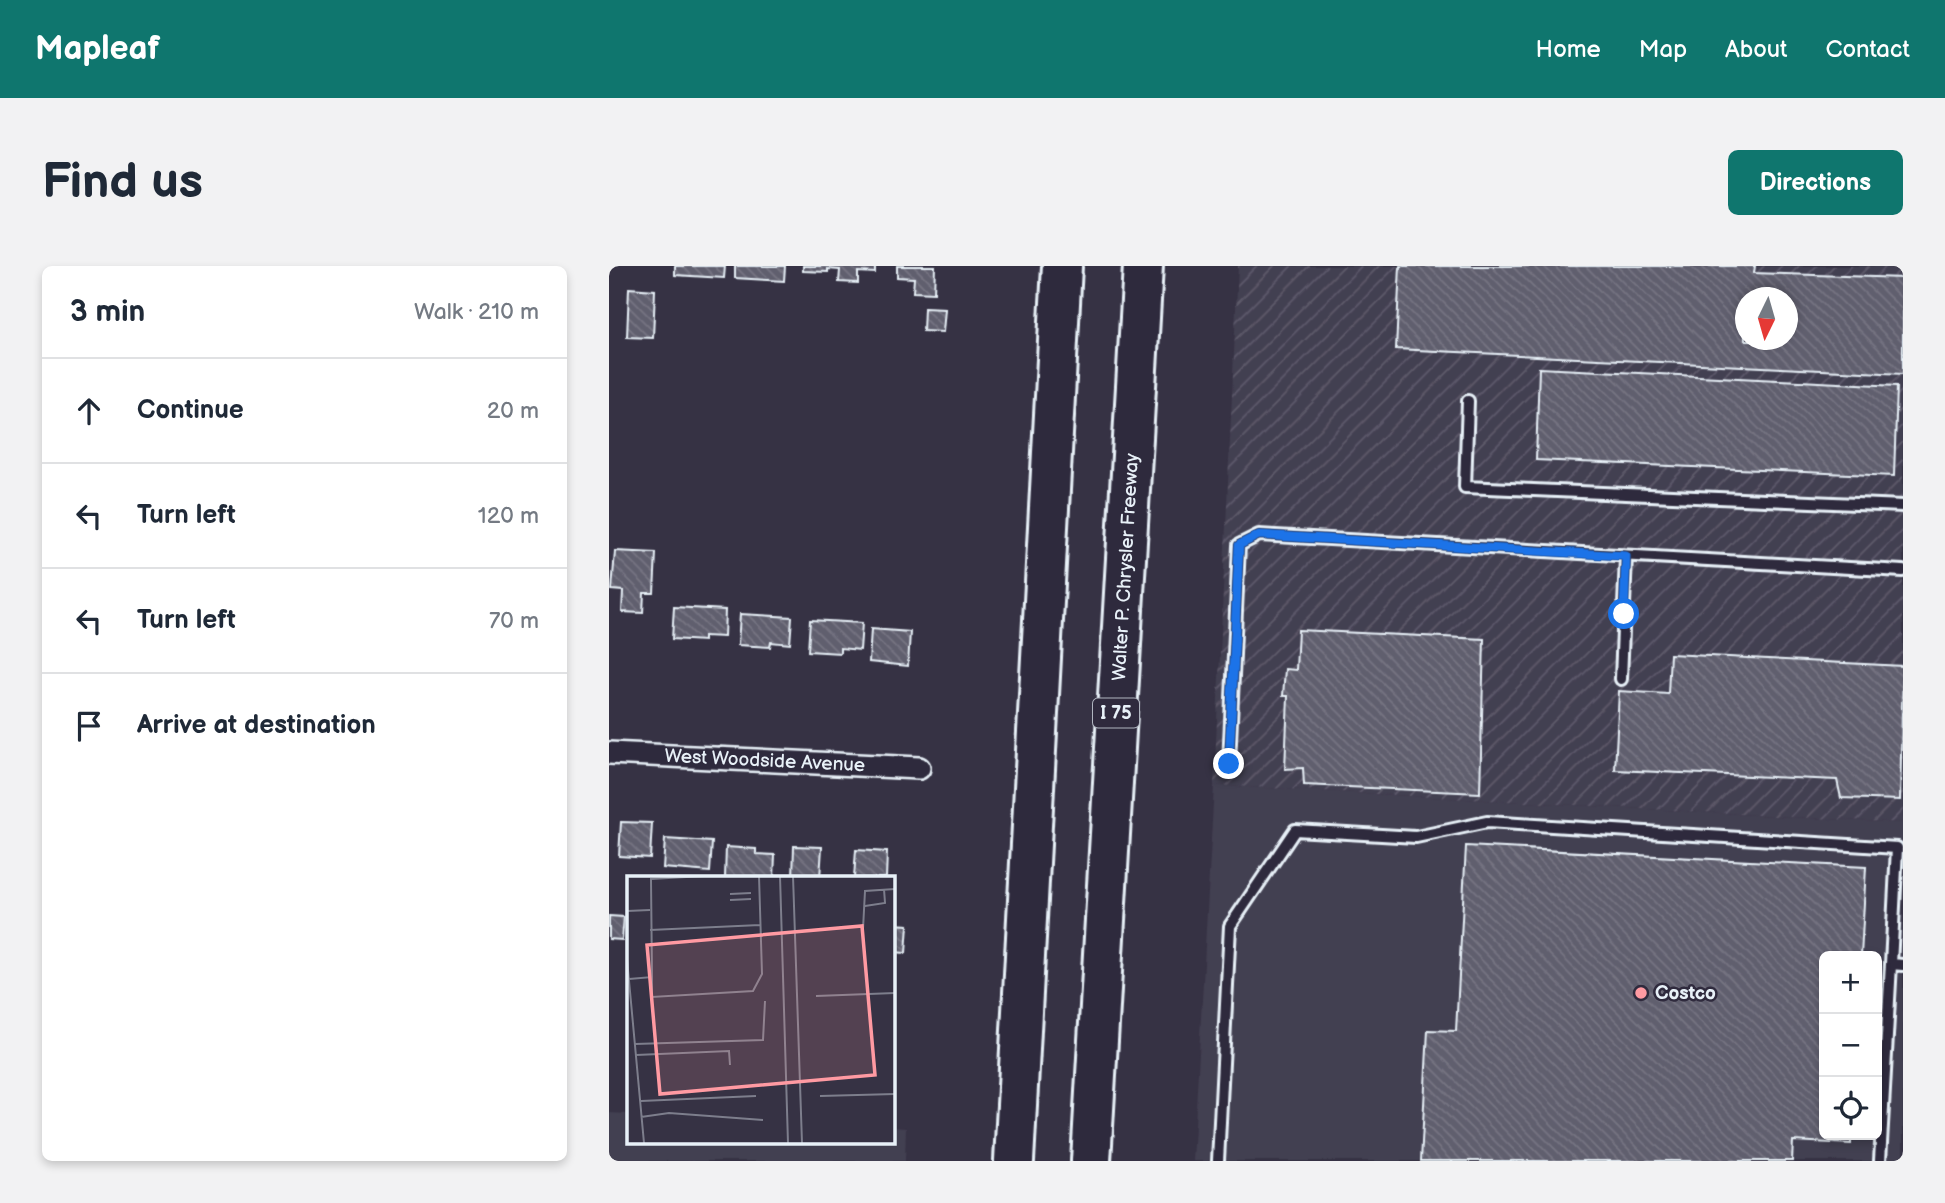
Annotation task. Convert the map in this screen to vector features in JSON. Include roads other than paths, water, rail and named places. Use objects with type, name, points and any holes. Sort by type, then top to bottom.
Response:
[{"type":"highway","points":[[1014,1161],[1062,266]]},
{"type":"highway","name":"Walter P. Chrysler Freeway","points":[[1091,1161],[1143,266]]},
{"type":"street","name":"West Woodside Avenue","points":[[609,753],[919,768]]},
{"type":"lane","points":[[1468,401],[1465,487],[1903,506]]},
{"type":"lane","points":[[1229,764],[1239,545],[1259,535],[1903,571]]},
{"type":"lane","points":[[1621,679],[1626,556]]},
{"type":"lane","points":[[1218,1161],[1230,926],[1294,830],[1416,837],[1487,822],[1897,848],[1880,1161]]},
{"type":"lane","points":[[1891,964],[1903,965]]},
{"type":"place","name":"Costco","points":[[1641,993]]}]
